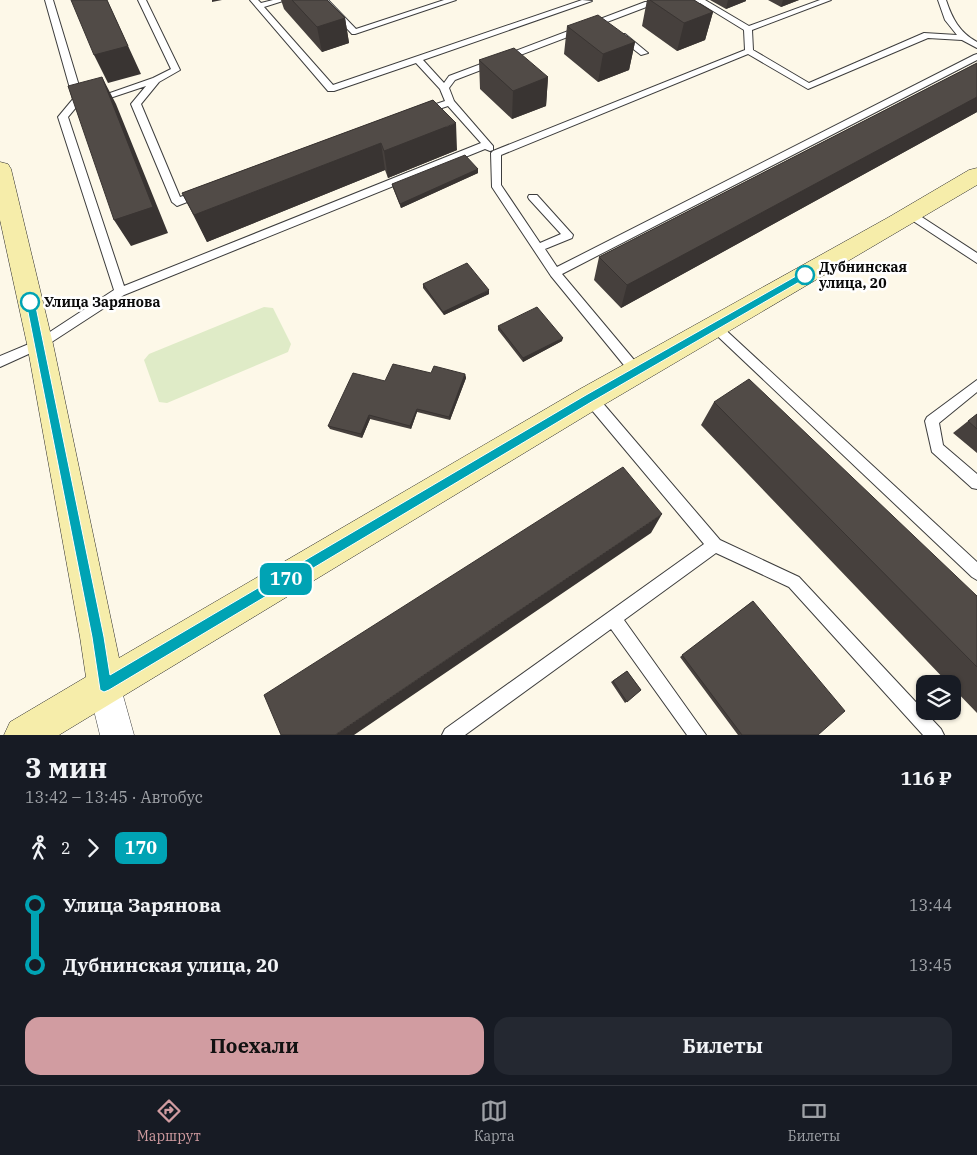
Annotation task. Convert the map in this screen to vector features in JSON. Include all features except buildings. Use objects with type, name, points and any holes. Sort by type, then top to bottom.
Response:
[{"type":"main road","points":[[0,169],[7,230],[40,344],[98,637],[104,686]]},
{"type":"main road","points":[[22,735],[590,398],[911,214],[977,174]]},
{"type":"street","points":[[104,686],[117,735]]},
{"type":"lane","points":[[49,0],[78,99],[63,117],[120,292]]},
{"type":"lane","points":[[67,110],[156,80],[176,70],[142,0]]},
{"type":"lane","points":[[257,3],[282,0]]},
{"type":"lane","points":[[324,0],[355,32],[452,0]]},
{"type":"lane","points":[[257,3],[331,89],[588,1],[586,0]]},
{"type":"lane","points":[[748,29],[827,0]]},
{"type":"lane","points":[[942,0],[949,20],[964,38],[977,45]]},
{"type":"lane","points":[[444,88],[452,78],[609,26],[648,4],[701,1],[748,29]]},
{"type":"lane","points":[[609,26],[644,53]]},
{"type":"lane","points":[[748,29],[749,50]]},
{"type":"lane","points":[[749,50],[808,86],[927,35],[964,38]]},
{"type":"lane","points":[[496,153],[749,50]]},
{"type":"lane","points":[[555,273],[977,57]]},
{"type":"lane","points":[[416,59],[444,88],[450,102],[485,145],[496,153]]},
{"type":"lane","points":[[156,80],[136,104],[177,202],[214,189]]},
{"type":"lane","points":[[414,115],[450,102]]},
{"type":"lane","points":[[0,362],[40,344],[120,292],[485,145]]},
{"type":"lane","points":[[496,153],[496,185],[555,273],[636,371]]},
{"type":"lane","points":[[533,196],[568,234],[538,248]]},
{"type":"lane","points":[[911,214],[977,259]]},
{"type":"lane","points":[[714,326],[977,572]]},
{"type":"lane","points":[[977,385],[932,421],[937,448],[977,483]]},
{"type":"lane","points":[[590,398],[714,545],[794,582],[936,735]]},
{"type":"lane","points":[[451,735],[714,545]]},
{"type":"lane","points":[[613,618],[697,735]]},
{"type":"green space","points":[[264,307],[273,308],[291,344],[288,352],[167,403],[159,402],[144,360],[149,354]]},
{"type":"bus line","name":"170","points":[[30,302],[98,637],[104,686],[590,398],[805,275]]},
{"type":"place","name":"Дубнинская улица, 20","points":[[805,275]]},
{"type":"place","name":"Улица Зарянова","points":[[30,302]]}]
